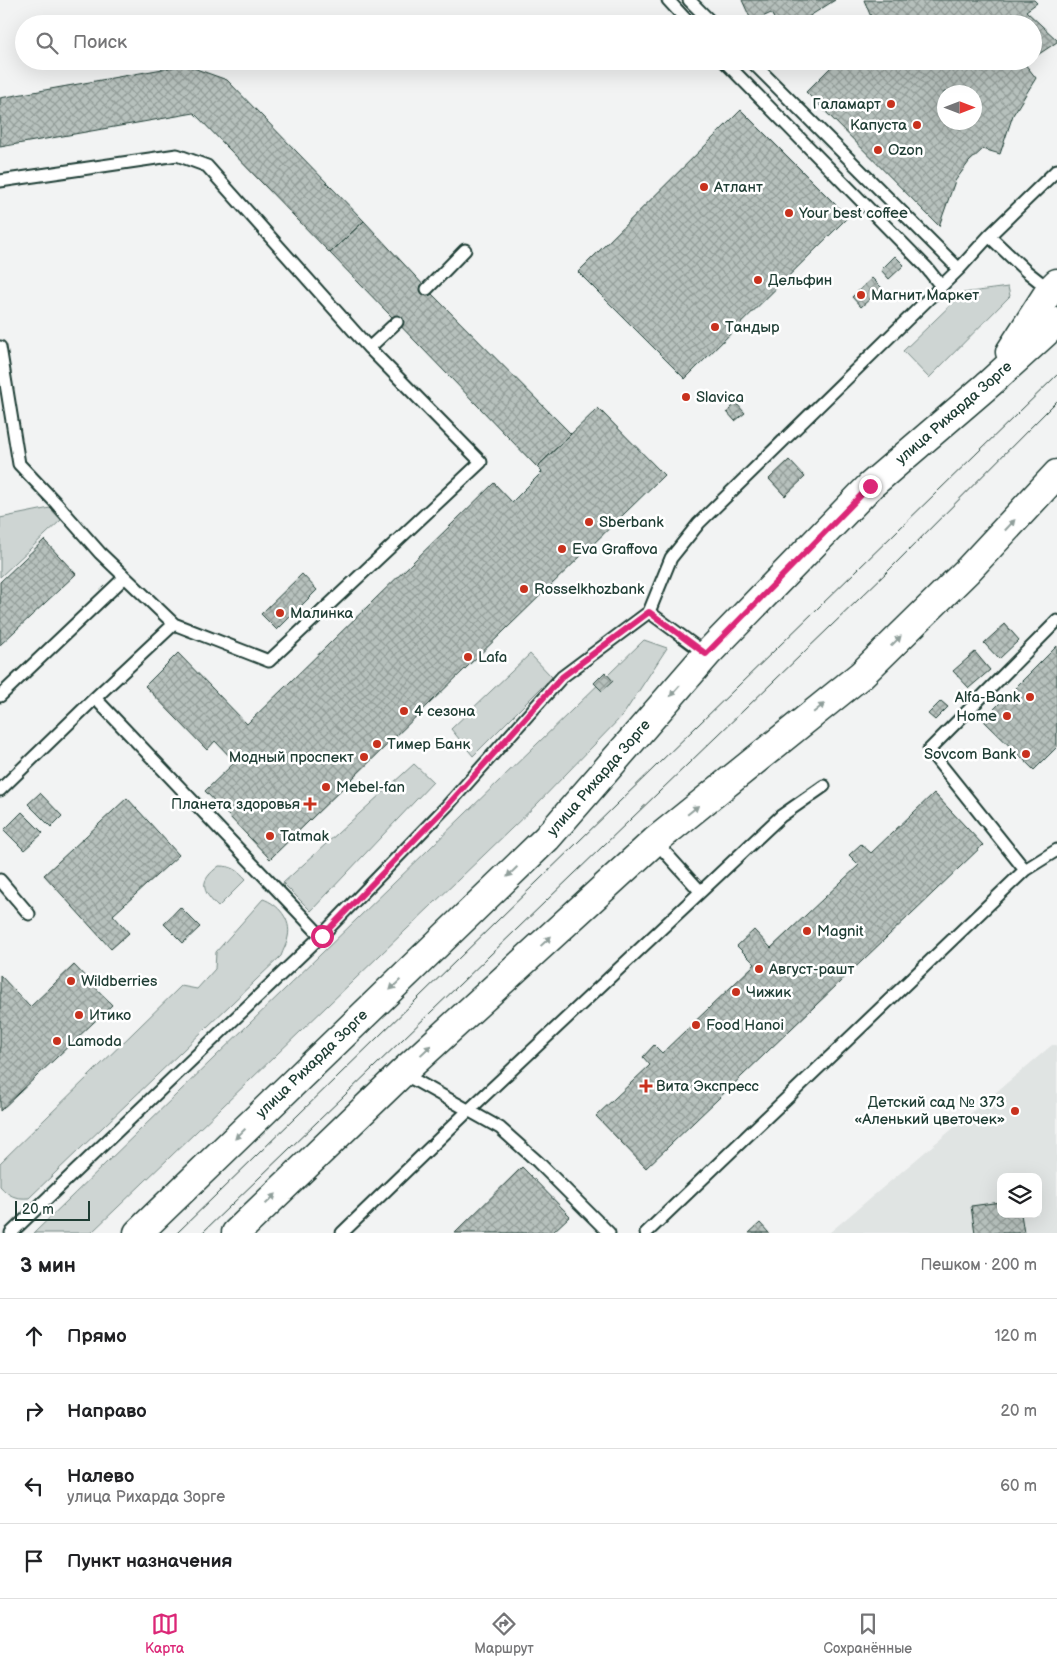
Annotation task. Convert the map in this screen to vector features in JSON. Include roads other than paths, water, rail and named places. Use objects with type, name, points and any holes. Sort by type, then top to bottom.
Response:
[{"type":"main road","points":[[990,383],[1053,287]]},
{"type":"main road","name":"улица Рихарда Зорге","points":[[138,1233],[547,838],[706,654],[870,486],[990,383],[1057,322]]},
{"type":"main road","points":[[236,1233],[402,1072],[655,841],[861,675],[967,571],[1057,474]]},
{"type":"lane","points":[[668,0],[682,15]]},
{"type":"lane","points":[[689,0],[704,15]]},
{"type":"lane","points":[[733,70],[926,266],[941,286]]},
{"type":"lane","points":[[760,70],[959,269]]},
{"type":"lane","points":[[0,181],[177,155],[207,166],[369,348],[481,462],[269,661],[174,624],[100,553],[19,464],[0,347]]},
{"type":"lane","points":[[11,1233],[322,936],[447,806],[562,677],[649,612],[671,558],[699,522],[959,269],[989,236],[1057,170]]},
{"type":"lane","points":[[989,236],[1026,271],[1053,287]]},
{"type":"lane","points":[[427,290],[466,250]]},
{"type":"lane","points":[[369,348],[397,322]]},
{"type":"lane","points":[[0,696],[125,577]]},
{"type":"lane","points":[[649,612],[706,654]]},
{"type":"lane","points":[[1025,870],[929,750],[1057,621]]},
{"type":"lane","points":[[0,790],[174,624]]},
{"type":"lane","points":[[95,698],[322,936]]},
{"type":"lane","points":[[342,1233],[700,891],[781,816],[824,786]]},
{"type":"lane","points":[[655,841],[700,891]]},
{"type":"lane","points":[[646,1233],[1025,870],[1057,850]]},
{"type":"lane","points":[[0,880],[29,914]]},
{"type":"lane","points":[[402,1072],[500,1128],[538,1162],[609,1233]]},
{"type":"tram line","points":[[177,1233],[1057,375]]},
{"type":"tram line","points":[[202,1233],[888,571],[1057,401]]},
{"type":"place","name":"Галамарт","points":[[891,104]]},
{"type":"place","name":"Капуста","points":[[917,125]]},
{"type":"place","name":"Ozon","points":[[878,150]]},
{"type":"place","name":"Атлант","points":[[704,187]]},
{"type":"place","name":"Your best coffee","points":[[789,213]]},
{"type":"place","name":"Дельфин","points":[[758,280]]},
{"type":"place","name":"Магнит Маркет","points":[[861,295]]},
{"type":"place","name":"Тандыр","points":[[715,327]]},
{"type":"place","name":"Slavica","points":[[686,397]]},
{"type":"place","name":"Sberbank","points":[[589,522]]},
{"type":"place","name":"Eva Graffova","points":[[562,549]]},
{"type":"place","name":"Rosselkhozbank","points":[[524,589]]},
{"type":"place","name":"Малинка","points":[[280,613]]},
{"type":"place","name":"Lafa","points":[[468,657]]},
{"type":"place","name":"Alfa-Bank","points":[[1030,697]]},
{"type":"place","name":"4 сезона","points":[[404,711]]},
{"type":"place","name":"Home","points":[[1007,716]]},
{"type":"place","name":"Тимер Банк","points":[[377,744]]},
{"type":"place","name":"Sovcom Bank","points":[[1026,754]]},
{"type":"place","name":"Модный проспект","points":[[364,757]]},
{"type":"place","name":"Mebel-fan","points":[[326,787]]},
{"type":"place","name":"Планета здоровья","points":[[310,804]]},
{"type":"place","name":"Tatmak","points":[[270,836]]},
{"type":"place","name":"Magnit","points":[[807,931]]},
{"type":"place","name":"Август-рашт","points":[[759,969]]},
{"type":"place","name":"Wildberries","points":[[71,981]]},
{"type":"place","name":"Чижик","points":[[736,992]]},
{"type":"place","name":"Итико","points":[[79,1015]]},
{"type":"place","name":"Food Hanoi","points":[[696,1025]]},
{"type":"place","name":"Lamoda","points":[[57,1041]]},
{"type":"place","name":"Вита Экспресс","points":[[646,1086]]},
{"type":"place","name":"Детский сад № 373 «Аленький цветочек»","points":[[1015,1111]]}]
